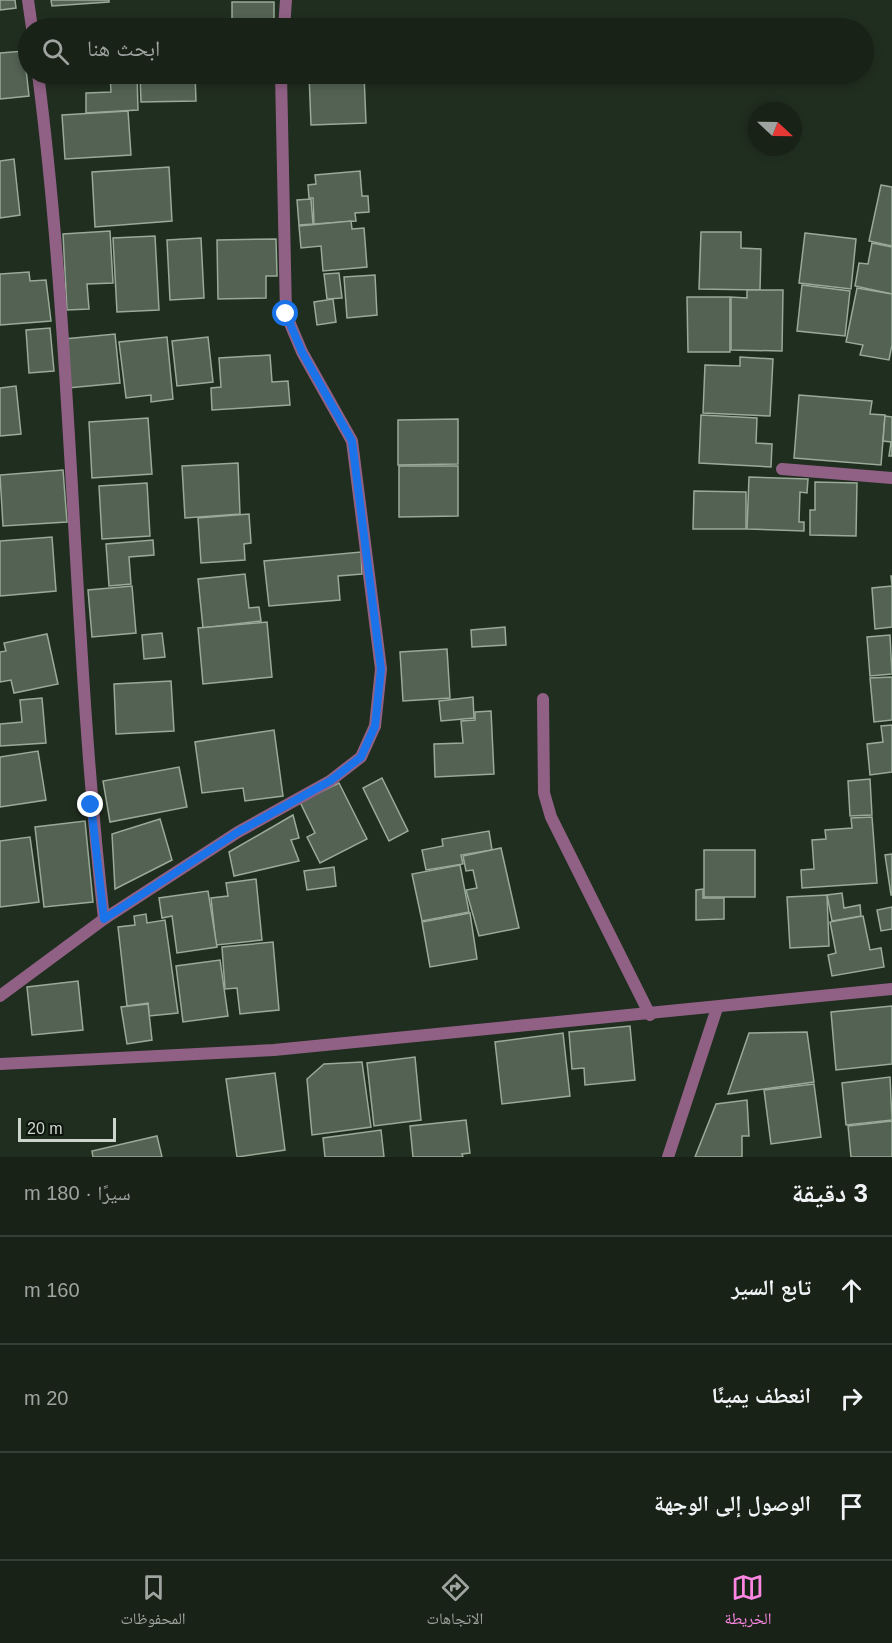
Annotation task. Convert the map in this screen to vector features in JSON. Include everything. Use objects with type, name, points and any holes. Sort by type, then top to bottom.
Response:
[{"type":"street","points":[[28,0],[31,18]]},
{"type":"street","points":[[285,18],[286,0]]},
{"type":"street","points":[[39,84],[52,188],[91,805],[104,919]]},
{"type":"street","points":[[0,996],[104,919],[238,832],[330,781],[361,757],[375,726],[381,669],[352,441],[302,352],[286,314],[281,84]]},
{"type":"street","points":[[782,469],[892,478]]},
{"type":"street","points":[[543,699],[544,793],[550,816],[650,1015]]},
{"type":"street","points":[[0,1064],[274,1050],[650,1015],[892,989]]},
{"type":"street","points":[[668,1157],[717,1008]]},
{"type":"building","points":[[0,0],[15,0],[16,8],[0,10]]},
{"type":"building","points":[[51,0],[109,0],[109,2],[52,6]]},
{"type":"building","points":[[232,2],[274,2],[274,18],[232,18]]},
{"type":"building","points":[[18,52],[18,84],[28,84],[29,96],[0,99],[0,53]]},
{"type":"building","points":[[111,84],[137,84],[138,110],[86,113],[86,93],[111,92]]},
{"type":"building","points":[[140,84],[195,84],[196,101],[141,102]]},
{"type":"building","points":[[309,84],[364,84],[366,123],[311,125]]},
{"type":"building","points":[[128,111],[131,155],[65,159],[62,115]]},
{"type":"building","points":[[14,159],[20,215],[0,218],[0,161]]},
{"type":"building","points":[[169,167],[172,221],[95,227],[92,172]]},
{"type":"building","points":[[360,171],[362,196],[368,196],[369,212],[355,213],[356,221],[314,224],[313,198],[309,198],[308,185],[316,184],[315,175]]},
{"type":"building","points":[[881,185],[892,187],[892,246],[869,241]]},
{"type":"building","points":[[311,199],[313,224],[299,225],[297,200]]},
{"type":"building","points":[[351,221],[352,229],[364,228],[367,267],[323,271],[321,246],[301,248],[299,226]]},
{"type":"building","points":[[110,231],[113,283],[87,284],[89,309],[67,310],[63,234]]},
{"type":"building","points":[[701,232],[741,232],[741,248],[761,249],[760,290],[699,289]]},
{"type":"building","points":[[805,233],[856,239],[851,289],[799,283]]},
{"type":"building","points":[[155,236],[159,310],[117,312],[113,238]]},
{"type":"building","points":[[201,238],[204,298],[170,300],[167,240]]},
{"type":"building","points":[[276,239],[277,276],[266,276],[266,298],[218,299],[217,240]]},
{"type":"building","points":[[872,243],[892,247],[892,294],[855,286],[859,263],[868,264]]},
{"type":"building","points":[[29,272],[30,281],[46,280],[51,321],[0,325],[0,274]]},
{"type":"building","points":[[339,273],[342,298],[327,299],[324,274]]},
{"type":"building","points":[[375,275],[377,315],[347,318],[344,277]]},
{"type":"building","points":[[802,285],[850,291],[845,336],[797,331]]},
{"type":"building","points":[[857,288],[892,294],[892,345],[889,360],[860,355],[863,345],[846,342]]},
{"type":"building","points":[[747,290],[783,290],[782,351],[731,350],[731,297],[747,298]]},
{"type":"building","points":[[687,297],[730,297],[730,352],[688,352]]},
{"type":"building","points":[[333,299],[336,322],[317,325],[314,302]]},
{"type":"building","points":[[50,328],[54,371],[29,373],[26,330]]},
{"type":"building","points":[[115,334],[120,383],[68,388],[64,339]]},
{"type":"building","points":[[167,337],[173,399],[151,402],[151,395],[126,398],[119,342]]},
{"type":"building","points":[[208,337],[213,382],[177,386],[172,341]]},
{"type":"building","points":[[270,355],[272,382],[288,381],[290,405],[212,410],[211,388],[221,387],[219,358]]},
{"type":"building","points":[[740,357],[773,359],[770,416],[703,413],[705,365],[740,366]]},
{"type":"building","points":[[16,386],[21,434],[0,436],[0,388]]},
{"type":"building","points":[[799,395],[872,401],[870,414],[885,415],[881,465],[794,458]]},
{"type":"building","points":[[701,415],[757,418],[756,443],[772,444],[771,467],[699,463]]},
{"type":"building","points":[[885,416],[892,417],[892,456],[889,456],[891,442],[883,441]]},
{"type":"building","points":[[148,418],[152,474],[92,478],[89,422]]},
{"type":"building","points":[[458,419],[458,464],[398,465],[398,420]]},
{"type":"building","points":[[238,463],[240,514],[185,518],[182,466]]},
{"type":"building","points":[[399,466],[458,466],[458,516],[399,517]]},
{"type":"building","points":[[63,470],[67,522],[3,526],[0,475]]},
{"type":"building","points":[[749,477],[808,479],[807,493],[800,492],[799,522],[804,522],[804,531],[747,529]]},
{"type":"building","points":[[815,482],[857,483],[856,536],[810,535],[810,510],[815,510]]},
{"type":"building","points":[[147,483],[150,536],[102,539],[99,486]]},
{"type":"building","points":[[694,491],[746,492],[746,529],[693,529]]},
{"type":"building","points":[[249,514],[251,543],[244,544],[245,560],[201,563],[198,518]]},
{"type":"building","points":[[52,537],[56,591],[0,596],[0,541]]},
{"type":"building","points":[[153,540],[154,555],[129,557],[131,584],[109,586],[106,544]]},
{"type":"building","points":[[361,552],[362,574],[338,576],[340,600],[269,606],[264,561]]},
{"type":"building","points":[[245,574],[249,608],[259,607],[261,621],[203,628],[198,579]]},
{"type":"building","points":[[132,586],[136,633],[92,637],[88,590]]},
{"type":"building","points":[[892,586],[892,627],[875,629],[872,588]]},
{"type":"building","points":[[267,622],[272,677],[203,684],[198,628]]},
{"type":"building","points":[[505,627],[506,645],[472,647],[471,630]]},
{"type":"building","points":[[162,633],[165,657],[144,659],[142,635]]},
{"type":"building","points":[[47,634],[58,684],[14,693],[11,680],[0,682],[0,652],[6,651],[4,643]]},
{"type":"building","points":[[890,635],[892,674],[870,676],[867,637]]},
{"type":"building","points":[[447,649],[450,698],[403,701],[400,652]]},
{"type":"building","points":[[892,677],[892,720],[874,722],[870,678]]},
{"type":"building","points":[[171,681],[174,731],[116,734],[114,684]]},
{"type":"building","points":[[473,697],[474,718],[441,721],[439,701]]},
{"type":"building","points":[[42,698],[46,743],[0,746],[0,724],[22,722],[20,700]]},
{"type":"building","points":[[491,711],[494,774],[435,777],[434,744],[463,743],[461,721],[475,720],[475,712]]},
{"type":"building","points":[[892,725],[892,772],[870,775],[867,744],[883,742],[881,726]]},
{"type":"building","points":[[274,730],[283,796],[245,801],[243,788],[202,793],[195,742]]},
{"type":"building","points":[[38,751],[46,800],[0,807],[0,757]]},
{"type":"building","points":[[179,767],[187,807],[110,822],[103,781]]},
{"type":"building","points":[[382,778],[408,831],[389,841],[363,788]]},
{"type":"building","points":[[870,779],[872,815],[850,816],[848,781]]},
{"type":"building","points":[[339,783],[367,839],[320,863],[307,837],[315,833],[300,802]]},
{"type":"building","points":[[293,815],[299,838],[291,840],[299,861],[234,876],[229,852]]},
{"type":"building","points":[[872,817],[877,883],[802,888],[801,870],[814,869],[812,840],[826,839],[825,830],[852,828],[851,818]]},
{"type":"building","points":[[160,819],[172,860],[115,889],[112,834]]},
{"type":"building","points":[[85,821],[93,902],[44,907],[35,827]]},
{"type":"building","points":[[489,831],[492,850],[461,855],[463,864],[426,870],[422,850],[443,846],[442,839]]},
{"type":"building","points":[[30,837],[39,902],[0,907],[0,841]]},
{"type":"building","points":[[501,848],[519,928],[479,936],[466,890],[477,888],[473,870],[466,871],[463,856]]},
{"type":"building","points":[[704,850],[755,850],[755,897],[704,897]]},
{"type":"building","points":[[892,854],[892,895],[891,895],[885,855]]},
{"type":"building","points":[[460,865],[469,912],[422,921],[412,874]]},
{"type":"building","points":[[334,867],[336,886],[307,890],[304,871]]},
{"type":"building","points":[[256,879],[262,940],[216,945],[211,898],[228,896],[226,883]]},
{"type":"building","points":[[703,889],[703,898],[724,898],[724,919],[696,920],[696,890]]},
{"type":"building","points":[[208,891],[217,947],[177,953],[172,916],[162,918],[159,898]]},
{"type":"building","points":[[842,893],[844,908],[860,905],[861,916],[832,921],[827,895]]},
{"type":"building","points":[[827,895],[829,946],[790,948],[787,897]]},
{"type":"building","points":[[892,907],[892,929],[881,931],[877,910]]},
{"type":"building","points":[[470,913],[477,959],[430,967],[422,922]]},
{"type":"building","points":[[146,914],[147,923],[165,920],[178,1013],[149,1016],[148,1003],[127,1006],[118,927],[135,925],[134,916]]},
{"type":"building","points":[[863,916],[870,950],[881,948],[884,967],[832,976],[828,955],[836,953],[830,922]]},
{"type":"building","points":[[273,942],[279,1010],[240,1014],[237,988],[225,989],[222,947]]},
{"type":"building","points":[[220,960],[228,1016],[183,1022],[176,966]]},
{"type":"building","points":[[78,981],[83,1030],[32,1035],[27,987]]},
{"type":"building","points":[[148,1004],[152,1040],[127,1044],[121,1007]]},
{"type":"building","points":[[892,1006],[892,1064],[836,1070],[831,1012]]},
{"type":"building","points":[[630,1026],[635,1080],[585,1085],[584,1068],[572,1069],[569,1032]]},
{"type":"building","points":[[807,1032],[814,1082],[728,1094],[749,1033]]},
{"type":"building","points":[[563,1033],[570,1096],[502,1104],[495,1042]]},
{"type":"building","points":[[415,1057],[421,1120],[374,1126],[367,1063]]},
{"type":"building","points":[[362,1062],[371,1127],[312,1135],[307,1079],[324,1064]]},
{"type":"building","points":[[275,1073],[285,1150],[237,1157],[226,1079]]},
{"type":"building","points":[[890,1077],[892,1120],[846,1125],[842,1083]]},
{"type":"building","points":[[814,1084],[821,1137],[771,1144],[764,1090]]},
{"type":"building","points":[[747,1100],[749,1136],[742,1136],[742,1157],[695,1157],[716,1104]]},
{"type":"building","points":[[466,1120],[470,1153],[462,1154],[463,1157],[413,1157],[410,1126]]},
{"type":"building","points":[[892,1121],[892,1157],[851,1157],[848,1126]]},
{"type":"building","points":[[381,1130],[384,1157],[325,1157],[323,1138]]},
{"type":"building","points":[[157,1136],[162,1157],[93,1157],[92,1151]]},
{"type":"route","points":[[91,805],[104,919],[238,832],[330,781],[361,757],[375,726],[381,669],[352,441],[302,352],[286,314]]}]
